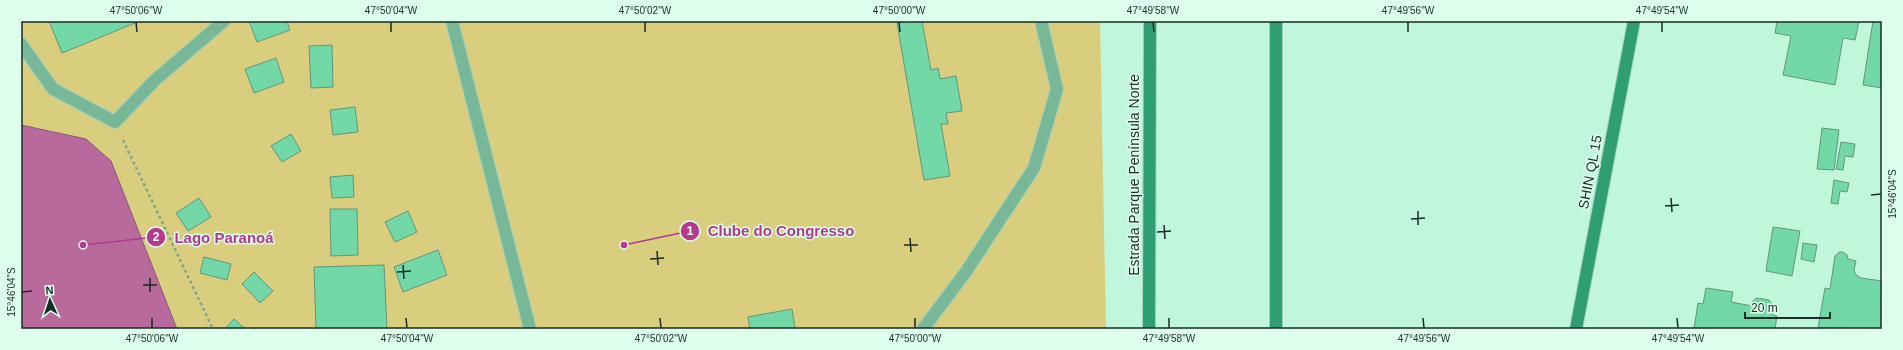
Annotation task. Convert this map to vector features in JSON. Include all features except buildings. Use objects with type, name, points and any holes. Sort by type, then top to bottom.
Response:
[{"type":"main road","name":"Estrada Parque Península Norte","points":[[1149,329],[1150,21]]},
{"type":"main road","points":[[1276,21],[1276,329]]},
{"type":"main road","name":"SHIN QL 15","points":[[1576,329],[1634,21]]},
{"type":"lane","points":[[21,44],[53,89],[115,122],[155,80],[224,21]]},
{"type":"lane","points":[[452,21],[530,329]]},
{"type":"lane","points":[[923,329],[965,273],[1034,168],[1057,89],[1041,21]]},
{"type":"path","points":[[115,122],[212,329]]},
{"type":"shaded area","points":[[21,21],[1100,21],[1106,329],[177,329],[111,161],[86,139],[21,125]]},
{"type":"shaded area","points":[[21,125],[86,139],[111,161],[177,329],[21,329]]},
{"type":"place","name":"Lago Paranoá","points":[[83,245]]},
{"type":"place","name":"Clube do Congresso","points":[[624,245]]}]
